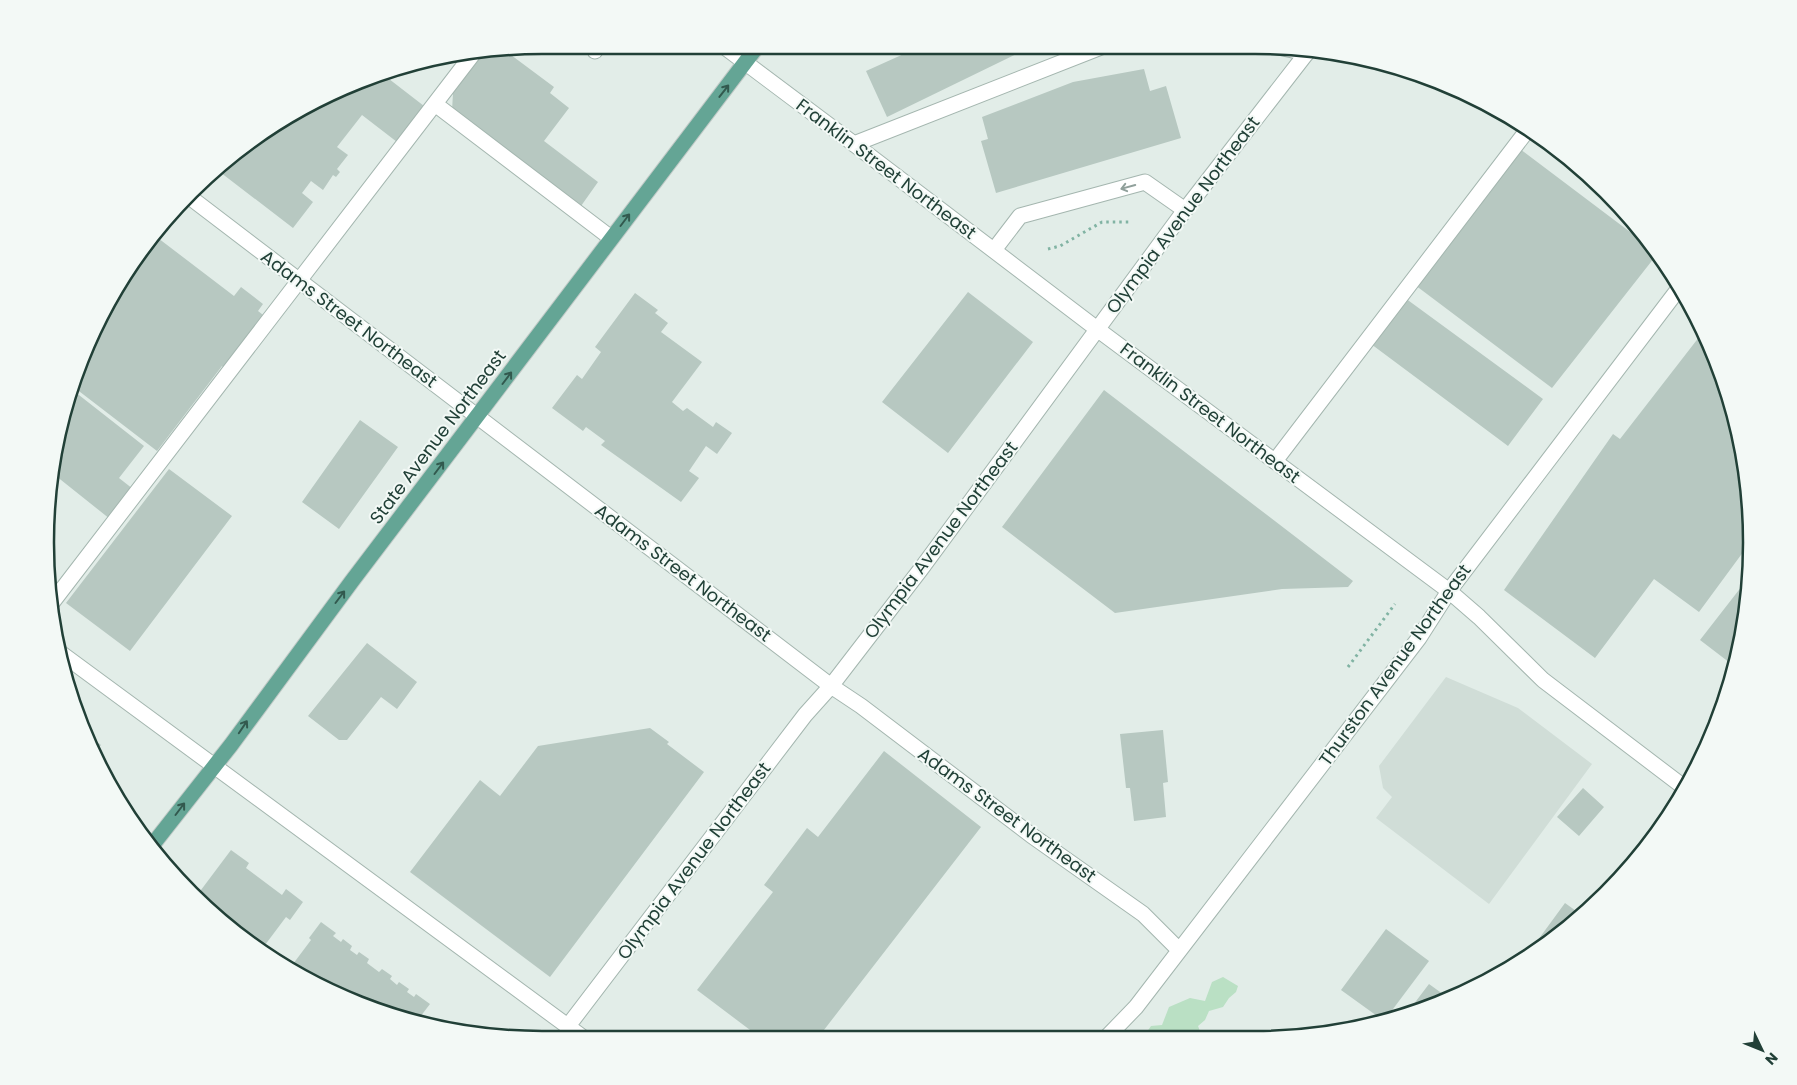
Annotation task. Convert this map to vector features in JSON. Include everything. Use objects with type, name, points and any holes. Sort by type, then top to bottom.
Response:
[{"type":"main road","name":"State Avenue Northeast","points":[[156,841],[231,745],[346,588],[478,417],[611,238],[752,54]]},
{"type":"street","name":"Franklin Street Northeast","points":[[734,54],[1097,329],[1449,591],[1479,616],[1543,680],[1679,784]]},
{"type":"street","points":[[854,144],[1083,54]]},
{"type":"street","name":"Olympia Avenue Northeast","points":[[568,1026],[805,715],[831,686],[921,569],[1185,210],[1304,57]]},
{"type":"street","points":[[57,596],[469,60]]},
{"type":"street","points":[[435,104],[611,238]]},
{"type":"street","points":[[1275,461],[1524,135]]},
{"type":"street","points":[[994,250],[1020,216],[1146,182],[1185,210]]},
{"type":"street","name":"Adams Street Northeast","points":[[194,200],[831,686],[1031,835],[1142,914],[1179,950]]},
{"type":"street","name":"Thurston Avenue Northeast","points":[[1113,1031],[1136,1006],[1419,638],[1449,591],[1675,293]]},
{"type":"street","points":[[67,658],[575,1031]]},
{"type":"path","points":[[1048,250],[1060,246],[1102,222],[1130,222]]},
{"type":"path","points":[[1348,667],[1395,604]]},
{"type":"shaded area","points":[[1446,677],[1518,708],[1592,764],[1489,904],[1376,818],[1392,797],[1383,788],[1379,766]]},
{"type":"green space","points":[[1223,977],[1238,986],[1236,992],[1223,1007],[1209,1011],[1205,1020],[1198,1026],[1200,1031],[1148,1031],[1151,1026],[1162,1025],[1169,1007],[1190,998],[1205,1001],[1212,982]]},
{"type":"building","points":[[904,54],[1017,54],[887,117],[866,71]]},
{"type":"building","points":[[511,55],[554,87],[550,93],[569,108],[544,141],[598,182],[581,206],[452,111],[453,93],[478,58]]},
{"type":"building","points":[[1144,69],[1150,91],[1166,86],[1181,138],[996,193],[981,141],[988,139],[982,117],[1073,82]]},
{"type":"building","points":[[389,79],[424,106],[397,142],[362,115],[337,147],[348,155],[337,169],[340,172],[336,177],[333,175],[323,190],[311,181],[302,193],[313,202],[293,228],[222,174],[271,136],[298,119],[355,91],[385,80]]},
{"type":"building","points":[[1520,149],[1634,235],[1653,260],[1552,388],[1415,285]]},
{"type":"building","points":[[160,239],[234,296],[241,287],[263,304],[258,311],[267,318],[227,370],[222,366],[157,451],[78,391],[91,355],[119,298]]},
{"type":"building","points":[[968,292],[1033,342],[948,453],[882,402]]},
{"type":"building","points":[[635,293],[658,310],[655,313],[668,323],[661,332],[702,362],[672,402],[683,411],[687,408],[713,427],[716,422],[732,433],[717,454],[706,446],[689,471],[699,478],[681,502],[601,445],[605,441],[586,427],[583,431],[552,408],[577,375],[582,379],[601,352],[595,347]]},
{"type":"building","points":[[1405,298],[1543,399],[1508,446],[1371,344]]},
{"type":"building","points":[[1698,338],[1717,385],[1734,447],[1742,511],[1743,553],[1699,612],[1654,579],[1595,658],[1504,590],[1613,434],[1620,439]]},
{"type":"building","points":[[1104,390],[1353,581],[1348,587],[1282,589],[1115,613],[1002,527]]},
{"type":"building","points":[[77,394],[144,446],[119,478],[133,489],[110,519],[58,478],[70,416]]},
{"type":"building","points":[[360,420],[398,447],[339,529],[302,502]]},
{"type":"building","points":[[169,469],[232,516],[130,651],[66,603]]},
{"type":"building","points":[[1741,588],[1729,662],[1700,640]]},
{"type":"building","points":[[367,643],[417,682],[397,709],[381,697],[347,740],[339,740],[308,716]]},
{"type":"building","points":[[650,728],[669,742],[667,744],[704,772],[550,977],[410,872],[480,780],[500,796],[538,746]]},
{"type":"building","points":[[1163,730],[1168,782],[1163,783],[1166,817],[1134,821],[1130,788],[1126,788],[1120,734]]},
{"type":"building","points":[[884,751],[981,827],[823,1031],[751,1031],[697,990],[773,892],[764,885],[807,828],[818,837]]},
{"type":"building","points":[[1583,788],[1604,807],[1579,836],[1557,817]]},
{"type":"building","points":[[231,850],[249,863],[246,868],[282,895],[286,889],[303,902],[290,920],[286,917],[265,945],[220,910],[200,891]]},
{"type":"building","points":[[1565,903],[1576,911],[1552,930],[1537,941]]},
{"type":"building","points":[[321,922],[336,933],[333,936],[341,942],[343,939],[352,946],[350,950],[357,955],[359,952],[369,959],[367,963],[379,972],[382,969],[392,976],[390,979],[397,985],[399,982],[409,989],[407,992],[414,997],[416,994],[430,1004],[421,1016],[416,1015],[355,994],[298,966],[294,963],[311,940],[309,938]]},
{"type":"building","points":[[1386,929],[1429,961],[1391,1012],[1377,1016],[1341,990]]},
{"type":"building","points":[[1429,984],[1443,994],[1442,994],[1413,1004]]}]
